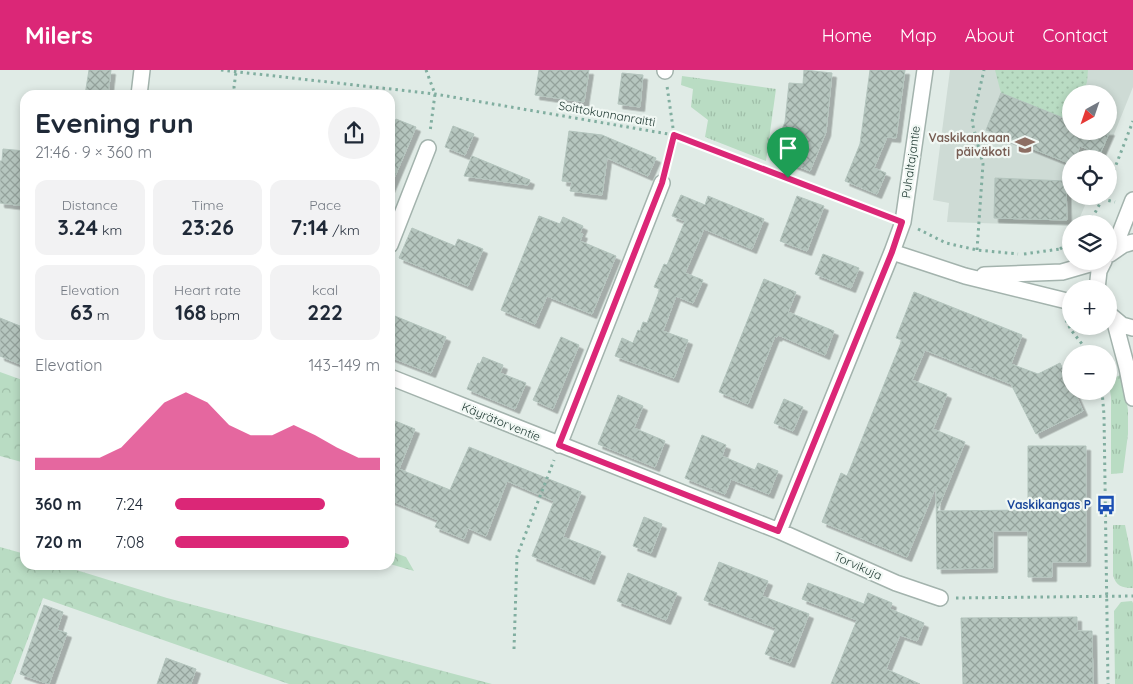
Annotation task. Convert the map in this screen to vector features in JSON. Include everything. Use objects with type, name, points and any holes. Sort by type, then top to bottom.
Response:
[{"type":"street","points":[[140,90],[142,70]]},
{"type":"street","name":"Puhaltajantie","points":[[892,252],[902,222],[925,70]]},
{"type":"street","points":[[395,231],[428,148]]},
{"type":"street","points":[[559,445],[662,183]]},
{"type":"street","points":[[1117,237],[1133,200]]},
{"type":"street","points":[[1117,250],[1133,242]]},
{"type":"street","points":[[778,531],[892,252],[965,276],[1062,300]]},
{"type":"street","points":[[965,276],[1062,272],[1069,270]]},
{"type":"street","points":[[1117,321],[1133,328]]},
{"type":"street","points":[[1117,335],[1127,368],[1133,398]]},
{"type":"street","name":"Käyrätorventie","points":[[395,379],[778,531]]},
{"type":"street","name":"Torvikuja","points":[[778,531],[896,583],[940,598]]},
{"type":"path","name":"Soittokunnanraitti","points":[[221,70],[435,94],[674,135],[902,222],[946,242],[977,250],[1020,254],[1060,249]]},
{"type":"path","points":[[426,70],[435,94],[428,148]]},
{"type":"path","points":[[662,183],[674,135],[665,70]]},
{"type":"path","points":[[977,250],[983,164],[972,122],[984,70]]},
{"type":"path","points":[[234,90],[236,72]]},
{"type":"path","points":[[1117,162],[1133,121]]},
{"type":"path","points":[[1103,400],[1108,684]]},
{"type":"path","points":[[514,649],[517,556],[559,445]]},
{"type":"path","points":[[940,598],[1107,598],[1133,596]]},
{"type":"shaded area","name":"Vaskikankaan päiväkoti","points":[[950,70],[1133,70],[1133,87],[1118,124],[1118,85],[1062,85],[1062,140],[1112,140],[1108,150],[1062,150],[1062,205],[1085,205],[1081,215],[1062,215],[1062,226],[947,222],[949,203],[933,200]]},
{"type":"green space","points":[[995,70],[1088,70],[1086,85],[1062,85],[1062,117],[1001,93]]},
{"type":"green space","points":[[682,76],[776,89],[766,161],[705,137],[708,120],[691,107],[693,89],[681,85]]},
{"type":"green space","points":[[0,372],[20,379],[20,462],[0,456]]},
{"type":"green space","points":[[1122,374],[1128,410],[1128,434],[1123,473],[1111,474],[1111,400],[1117,400],[1117,376]]},
{"type":"green space","points":[[1113,525],[1125,525],[1133,564],[1133,588],[1120,586],[1113,575]]},
{"type":"green space","points":[[0,547],[20,553],[20,570],[76,570],[167,598],[492,684],[289,684],[43,598],[11,684],[0,684]]},
{"type":"green space","points":[[395,553],[406,557],[414,571],[395,565]]},
{"type":"green space","points":[[1132,601],[1133,684],[1115,684],[1114,611],[1121,602]]},
{"type":"building","points":[[89,70],[111,70],[109,90],[86,90]]},
{"type":"building","points":[[539,70],[589,70],[584,102],[535,95]]},
{"type":"building","points":[[804,70],[832,73],[826,132],[810,171],[771,156],[785,122],[789,83],[803,84]]},
{"type":"building","points":[[870,70],[905,70],[896,138],[887,137],[874,168],[886,173],[877,194],[845,181],[860,144]]},
{"type":"building","points":[[622,73],[643,75],[640,107],[618,104]]},
{"type":"building","points":[[1001,93],[1062,117],[1062,140],[1106,140],[1102,150],[1090,150],[1080,146],[1078,150],[1062,150],[1062,160],[986,130]]},
{"type":"building","points":[[396,119],[416,127],[395,176]]},
{"type":"building","points":[[453,126],[474,134],[465,155],[445,147]]},
{"type":"building","points":[[569,131],[602,135],[656,158],[648,176],[607,158],[602,195],[570,191],[572,182],[562,181]]},
{"type":"building","points":[[3,149],[20,151],[20,205],[0,203],[0,161],[2,161]]},
{"type":"building","points":[[472,156],[530,180],[528,185],[464,176]]},
{"type":"building","points":[[995,178],[1062,181],[1062,205],[1067,205],[1067,215],[1062,215],[1062,220],[994,218]]},
{"type":"building","points":[[681,195],[705,205],[708,196],[764,219],[752,249],[704,229],[685,273],[703,280],[693,303],[676,296],[663,331],[688,340],[674,378],[615,356],[622,338],[633,343],[643,322],[647,323],[660,289],[654,287],[664,264],[667,265],[685,221],[672,216]]},
{"type":"building","points":[[797,196],[824,206],[807,251],[780,241]]},
{"type":"building","points":[[539,216],[560,224],[563,217],[583,226],[580,233],[583,234],[580,241],[616,256],[592,314],[547,296],[535,324],[501,310]]},
{"type":"building","points":[[412,228],[455,246],[458,239],[483,249],[468,286],[399,258]]},
{"type":"building","points":[[823,254],[859,268],[851,288],[815,274]]},
{"type":"building","points":[[764,279],[796,292],[788,312],[834,331],[825,355],[778,335],[777,337],[775,336],[748,404],[719,392]]},
{"type":"building","points":[[914,292],[1022,335],[1011,364],[1038,374],[1060,363],[1062,367],[1062,400],[1078,400],[1083,411],[1036,434],[1011,384],[925,350],[912,380],[947,394],[933,429],[965,442],[937,511],[1028,510],[1028,446],[1086,446],[1086,562],[1052,562],[1052,577],[1028,577],[1028,531],[993,531],[993,568],[937,569],[936,486],[907,557],[822,522],[841,473],[847,476],[902,340],[896,338]]},
{"type":"building","points":[[395,316],[446,337],[431,373],[395,359]]},
{"type":"building","points":[[0,318],[20,326],[20,364],[0,356]]},
{"type":"building","points":[[561,337],[579,345],[553,409],[533,400]]},
{"type":"building","points":[[483,357],[503,365],[500,373],[526,383],[515,409],[467,389],[478,363],[480,364]]},
{"type":"building","points":[[618,395],[643,406],[634,428],[665,441],[655,467],[598,444]]},
{"type":"building","points":[[784,399],[803,407],[793,431],[774,423]]},
{"type":"building","points":[[395,421],[415,429],[399,469],[450,490],[469,447],[581,492],[563,537],[601,552],[590,580],[532,556],[554,501],[507,481],[486,536],[468,528],[464,539],[435,527],[438,520],[395,502]]},
{"type":"building","points":[[702,435],[726,445],[722,456],[755,470],[758,463],[778,471],[769,494],[731,479],[725,494],[685,478]]},
{"type":"building","points":[[644,517],[662,524],[651,553],[633,546]]},
{"type":"building","points":[[719,562],[768,581],[762,596],[809,614],[790,663],[765,654],[776,628],[704,600]]},
{"type":"building","points":[[628,573],[677,593],[666,620],[617,601]]},
{"type":"building","points":[[808,583],[864,604],[868,593],[892,603],[890,609],[924,623],[917,641],[900,635],[886,669],[920,684],[831,684],[857,620],[802,599]]},
{"type":"building","points":[[44,605],[63,612],[57,630],[67,633],[49,684],[20,674]]},
{"type":"building","points":[[1077,617],[1077,631],[1092,631],[1093,684],[963,684],[961,618]]},
{"type":"building","points":[[166,658],[196,669],[191,684],[157,684]]},
{"type":"place","name":"Vaskikankaan päiväkoti","points":[[1025,145]]},
{"type":"place","name":"Vaskikangas P","points":[[1106,505]]},
{"type":"route","points":[[674,135],[788,178],[902,222],[892,252],[778,531],[559,445],[662,183],[674,135]]}]
